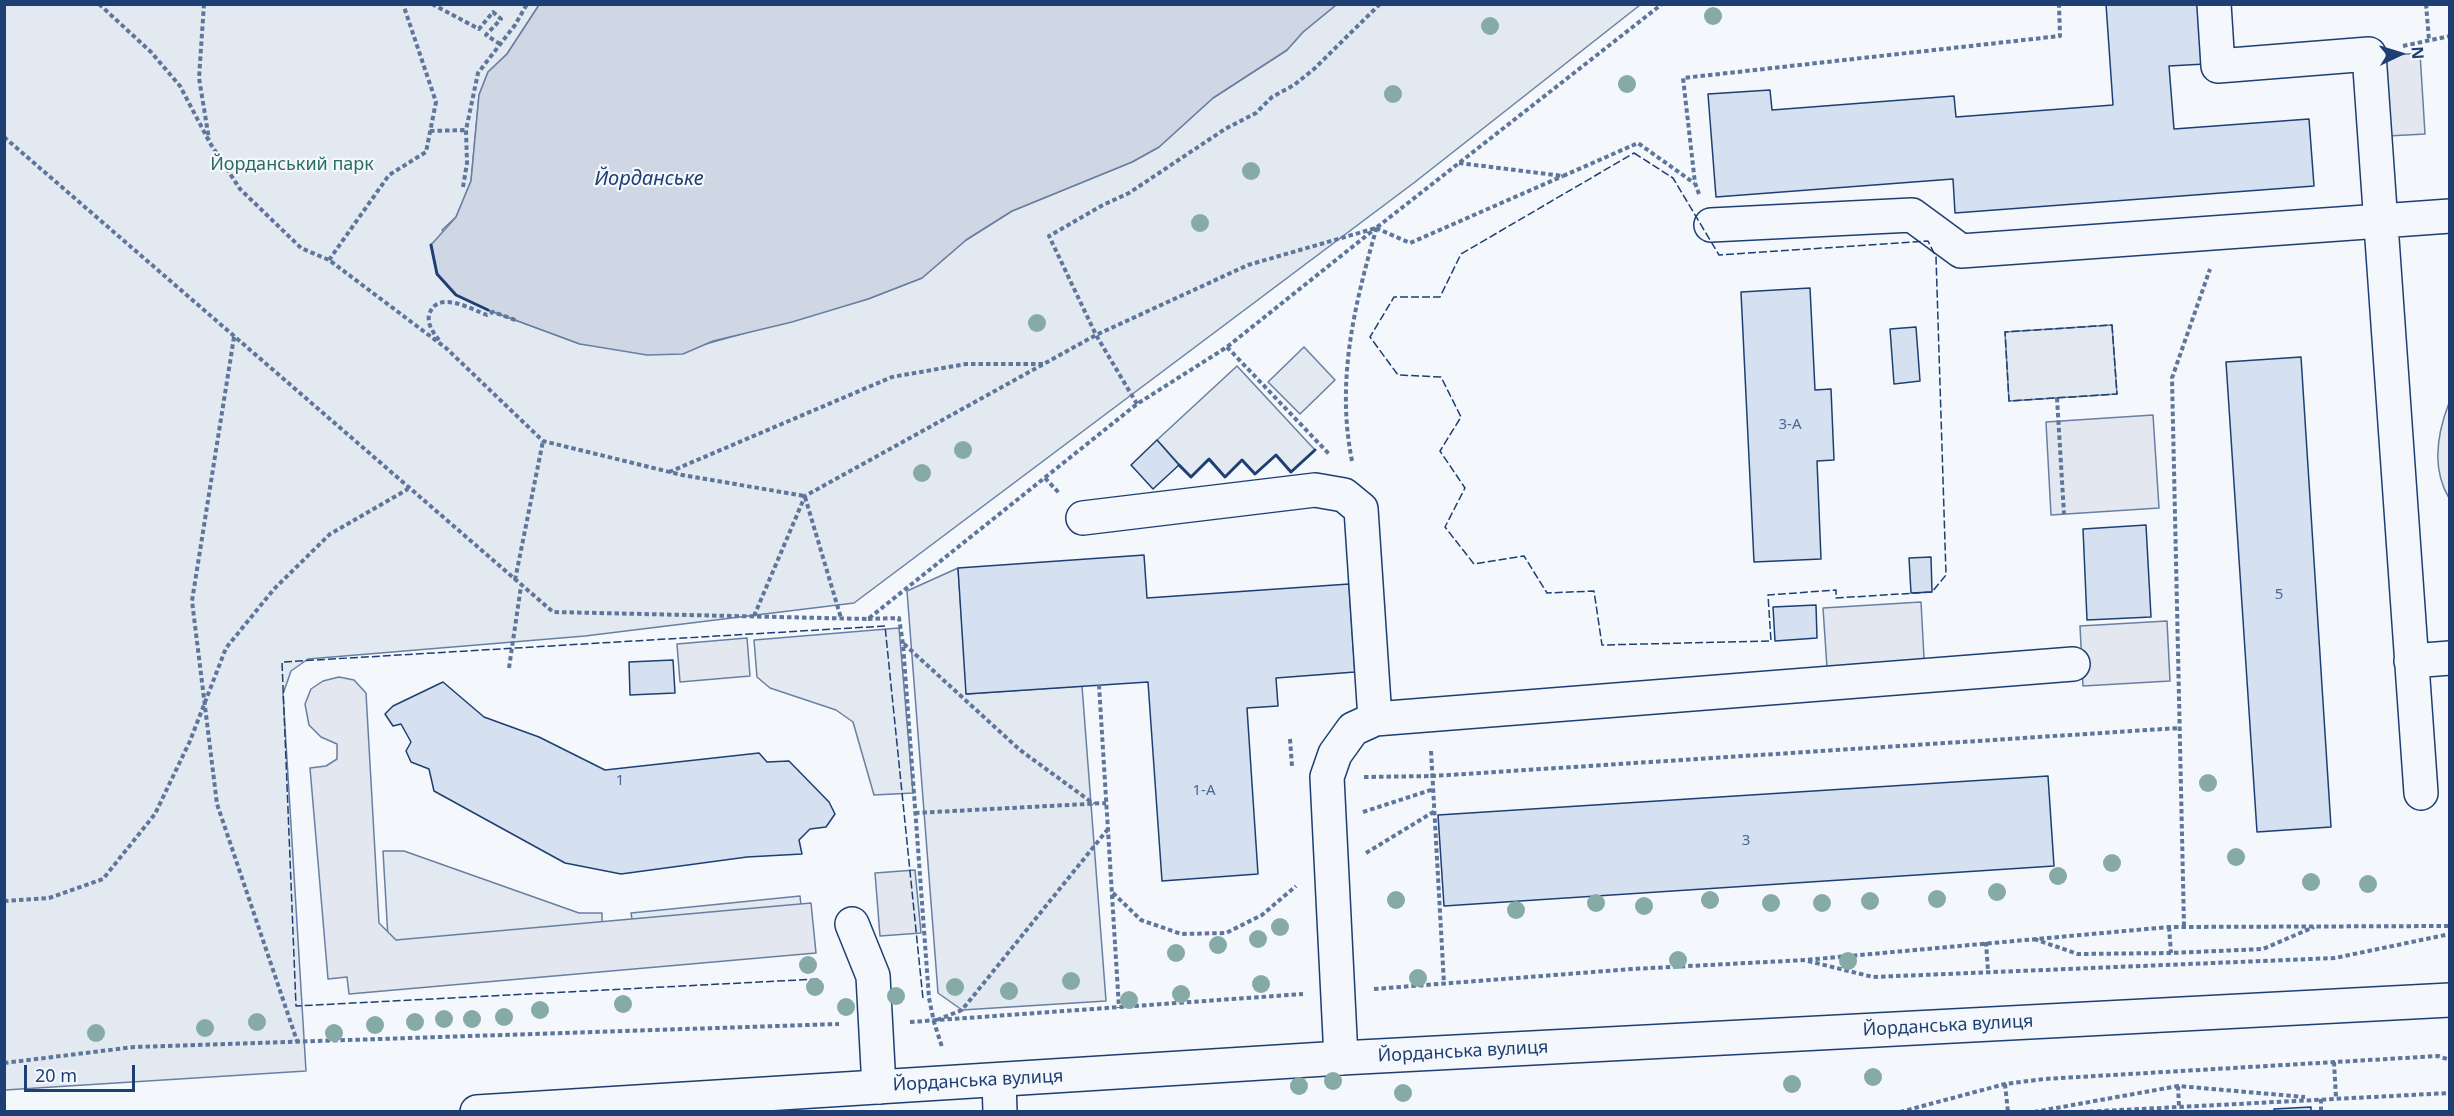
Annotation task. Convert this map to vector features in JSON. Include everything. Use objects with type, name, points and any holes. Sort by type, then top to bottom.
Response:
[{"type":"main road","points":[[2214,4],[2218,66],[2369,54],[2421,793]]},
{"type":"main road","points":[[1711,225],[1912,215],[1961,251],[2450,216]]},
{"type":"main road","points":[[1083,518],[1315,490],[1344,495],[1361,509],[1376,719]]},
{"type":"main road","points":[[2411,661],[2450,658]]},
{"type":"main road","points":[[1341,1058],[1327,777],[1335,754],[1353,729],[1376,719],[2073,664]]},
{"type":"main road","points":[[852,924],[873,976],[879,1087]]},
{"type":"main road","name":"Йорданська вулиця","points":[[477,1112],[954,1083],[1000,1096],[1341,1058],[2450,1000]]},
{"type":"path","points":[[99,4],[151,52],[180,86],[210,143],[240,189],[301,248],[329,260],[446,348],[543,441],[669,472],[805,496]]},
{"type":"path","points":[[204,4],[199,78],[210,143]]},
{"type":"path","points":[[329,260],[389,175],[426,152],[436,102],[403,4]]},
{"type":"path","points":[[432,4],[479,30],[493,12],[501,18],[486,35],[500,44]]},
{"type":"path","points":[[464,187],[467,163],[466,130],[478,73],[527,4]]},
{"type":"path","points":[[1137,405],[1096,335],[1049,236],[1129,193],[1225,129],[1256,113],[1272,97],[1294,85],[1314,69],[1359,22],[1380,4]]},
{"type":"path","points":[[868,619],[1137,405],[1227,347],[1662,4]]},
{"type":"path","points":[[1711,225],[1695,183],[1683,78],[2060,36],[2059,4]]},
{"type":"path","points":[[2426,4],[2429,40]]},
{"type":"path","points":[[2369,54],[2450,36]]},
{"type":"path","points":[[430,131],[466,130]]},
{"type":"path","points":[[4,137],[408,489],[553,612],[899,618],[903,644],[929,998],[934,1022],[954,1083]]},
{"type":"path","points":[[754,616],[805,496],[1096,335],[1248,265],[1376,228],[1410,243],[1638,143],[1695,183]]},
{"type":"path","points":[[1458,163],[1563,176]]},
{"type":"path","points":[[1361,509],[1345,431],[1346,357],[1356,298],[1376,228]]},
{"type":"path","points":[[2184,926],[2172,378],[2224,232]]},
{"type":"path","points":[[446,348],[431,327],[428,317],[433,306],[440,302],[447,301],[487,315],[493,312],[518,321]]},
{"type":"path","points":[[234,337],[192,601],[217,804],[297,1041]]},
{"type":"path","points":[[1227,347],[1332,457]]},
{"type":"path","points":[[669,472],[892,376],[966,364],[1044,364]]},
{"type":"path","points":[[2058,398],[2064,514]]},
{"type":"path","points":[[515,580],[543,441]]},
{"type":"path","points":[[4,901],[49,898],[103,879],[155,814],[190,741],[226,648],[274,589],[330,534],[408,489]]},
{"type":"path","points":[[805,496],[841,618]]},
{"type":"path","points":[[509,668],[521,585]]},
{"type":"path","points":[[903,644],[1020,750],[1094,804]]},
{"type":"path","points":[[1100,685],[1119,1008]]},
{"type":"path","points":[[1327,777],[1433,776],[2179,729]]},
{"type":"path","points":[[1433,776],[1444,984]]},
{"type":"path","points":[[1329,823],[1434,789]]},
{"type":"path","points":[[915,813],[1106,803]]},
{"type":"path","points":[[1332,874],[1434,811]]},
{"type":"path","points":[[934,1022],[962,1010],[1108,828]]},
{"type":"path","points":[[1112,892],[1141,920],[1181,934],[1226,933],[1262,915],[1300,883]]},
{"type":"path","points":[[2031,938],[2078,954],[2263,949],[2317,925]]},
{"type":"path","points":[[2450,926],[2184,926],[1804,960],[1873,977],[2335,958],[2450,934]]},
{"type":"path","points":[[2169,927],[2171,953]]},
{"type":"path","points":[[1986,942],[1988,971]]},
{"type":"path","points":[[1900,1112],[2005,1084],[2044,1079],[2438,1056],[2450,1060]]},
{"type":"path","points":[[2334,1062],[2336,1098]]},
{"type":"path","points":[[2005,1084],[2008,1112]]},
{"type":"path","points":[[2034,1112],[2178,1086],[2321,1099]]},
{"type":"path","points":[[2178,1086],[2179,1106]]},
{"type":"path","points":[[2082,1112],[2450,1093]]},
{"type":"path","points":[[2321,1099],[2321,1112]]},
{"type":"green space","name":"Йорданський парк","points":[[4,5],[539,5],[507,54],[488,72],[479,95],[471,181],[456,217],[442,230],[488,310],[580,344],[702,345],[868,299],[922,278],[966,240],[1012,211],[1132,162],[1159,147],[1213,98],[1287,50],[1303,32],[1336,5],[1640,5],[1415,182],[854,603],[585,636],[308,659],[291,671],[283,694],[306,1071],[5,1090]]},
{"type":"green space","points":[[2112,325],[2117,394],[2009,401],[2005,332]]},
{"type":"green space","points":[[1304,347],[1335,380],[1300,414],[1268,382]]},
{"type":"green space","points":[[1237,366],[1315,450],[1291,472],[1276,455],[1255,474],[1242,460],[1225,477],[1209,460],[1191,477],[1157,440]]},
{"type":"green space","points":[[2449,403],[2450,498],[2443,487],[2438,463],[2441,427]]},
{"type":"green space","points":[[958,568],[967,694],[1082,686],[1106,1001],[962,1010],[938,993],[907,591]]},
{"type":"green space","points":[[899,628],[913,793],[874,795],[853,722],[836,710],[770,688],[757,677],[754,640]]},
{"type":"green space","points":[[383,851],[404,851],[579,913],[602,913],[602,932],[400,951],[388,938]]},
{"type":"green space","points":[[800,896],[802,914],[634,931],[631,913]]},
{"type":"shaded area","points":[[2420,53],[2425,134],[2388,136],[2383,56]]},
{"type":"shaded area","points":[[2153,415],[2159,508],[2051,515],[2046,422]]},
{"type":"shaded area","points":[[1921,602],[1925,677],[1828,683],[1823,608]]},
{"type":"shaded area","points":[[2167,621],[2170,681],[2083,686],[2080,626]]},
{"type":"shaded area","points":[[747,638],[750,676],[680,682],[677,644]]},
{"type":"shaded area","points":[[339,677],[354,680],[366,693],[379,923],[396,940],[811,903],[816,953],[349,994],[347,977],[328,979],[310,768],[326,766],[337,759],[337,744],[321,737],[309,725],[305,704],[311,689],[323,681]]},
{"type":"shaded area","points":[[915,870],[921,933],[880,936],[875,873]]},
{"type":"water","name":"Йорданське","points":[[539,5],[1336,5],[1303,32],[1287,50],[1213,98],[1159,147],[1132,162],[1012,211],[966,240],[922,278],[868,299],[792,322],[713,341],[683,354],[647,355],[580,344],[488,310],[456,295],[437,274],[431,245],[456,217],[471,181],[479,95],[488,72],[507,54]]},
{"type":"building","points":[[2106,4],[2200,4],[2205,64],[2169,66],[2174,129],[2309,119],[2314,186],[1955,213],[1953,179],[1716,197],[1708,94],[1770,90],[1772,110],[1954,96],[1956,117],[2113,105]]},
{"type":"building","points":[[1810,288],[1815,390],[1831,389],[1834,460],[1817,461],[1821,559],[1754,562],[1741,292]]},
{"type":"building","points":[[1916,327],[1920,381],[1894,384],[1890,329]]},
{"type":"building","points":[[2301,357],[2331,827],[2257,832],[2226,362]]},
{"type":"building","points":[[1157,440],[1179,465],[1153,489],[1131,465]]},
{"type":"building","points":[[2146,525],[2151,617],[2087,620],[2083,529]]},
{"type":"building","points":[[1144,555],[1147,598],[1349,584],[1355,672],[1276,678],[1278,706],[1247,708],[1258,874],[1162,881],[1148,682],[966,694],[958,568]]},
{"type":"building","points":[[1931,557],[1932,592],[1911,593],[1909,558]]},
{"type":"building","points":[[1816,605],[1817,638],[1775,641],[1773,607]]},
{"type":"building","points":[[673,660],[675,693],[630,695],[629,662]]},
{"type":"building","points":[[443,682],[484,717],[539,737],[605,770],[759,753],[767,762],[789,761],[829,802],[835,814],[826,827],[810,829],[799,840],[802,854],[747,857],[621,874],[565,863],[434,791],[429,769],[411,762],[406,751],[411,742],[401,724],[393,726],[385,714],[393,706]]},
{"type":"building","points":[[2048,776],[2054,866],[1444,906],[1438,815]]},
{"type":"building","points":[[2311,1107],[2311,1112],[2275,1112],[2274,1109]]},
{"type":"fence","points":[[1634,153],[1673,178],[1719,255],[1928,241],[1936,257],[1946,575],[1932,592],[1836,598],[1836,590],[1768,595],[1771,641],[1602,645],[1594,591],[1547,593],[1524,556],[1474,564],[1445,527],[1465,488],[1440,451],[1461,417],[1441,377],[1398,375],[1370,337],[1394,297],[1440,297],[1461,254],[1634,153]]},
{"type":"fence","points":[[2112,325],[2117,394],[2009,401],[2005,332],[2112,325]]},
{"type":"fence","points":[[818,979],[296,1006],[282,662],[885,626],[923,999]]},
{"type":"wall","points":[[431,245],[437,274],[456,295],[488,310]]},
{"type":"wall","points":[[1179,465],[1191,477],[1209,459],[1225,477],[1242,460],[1255,474],[1276,455],[1291,472],[1315,450]]}]
